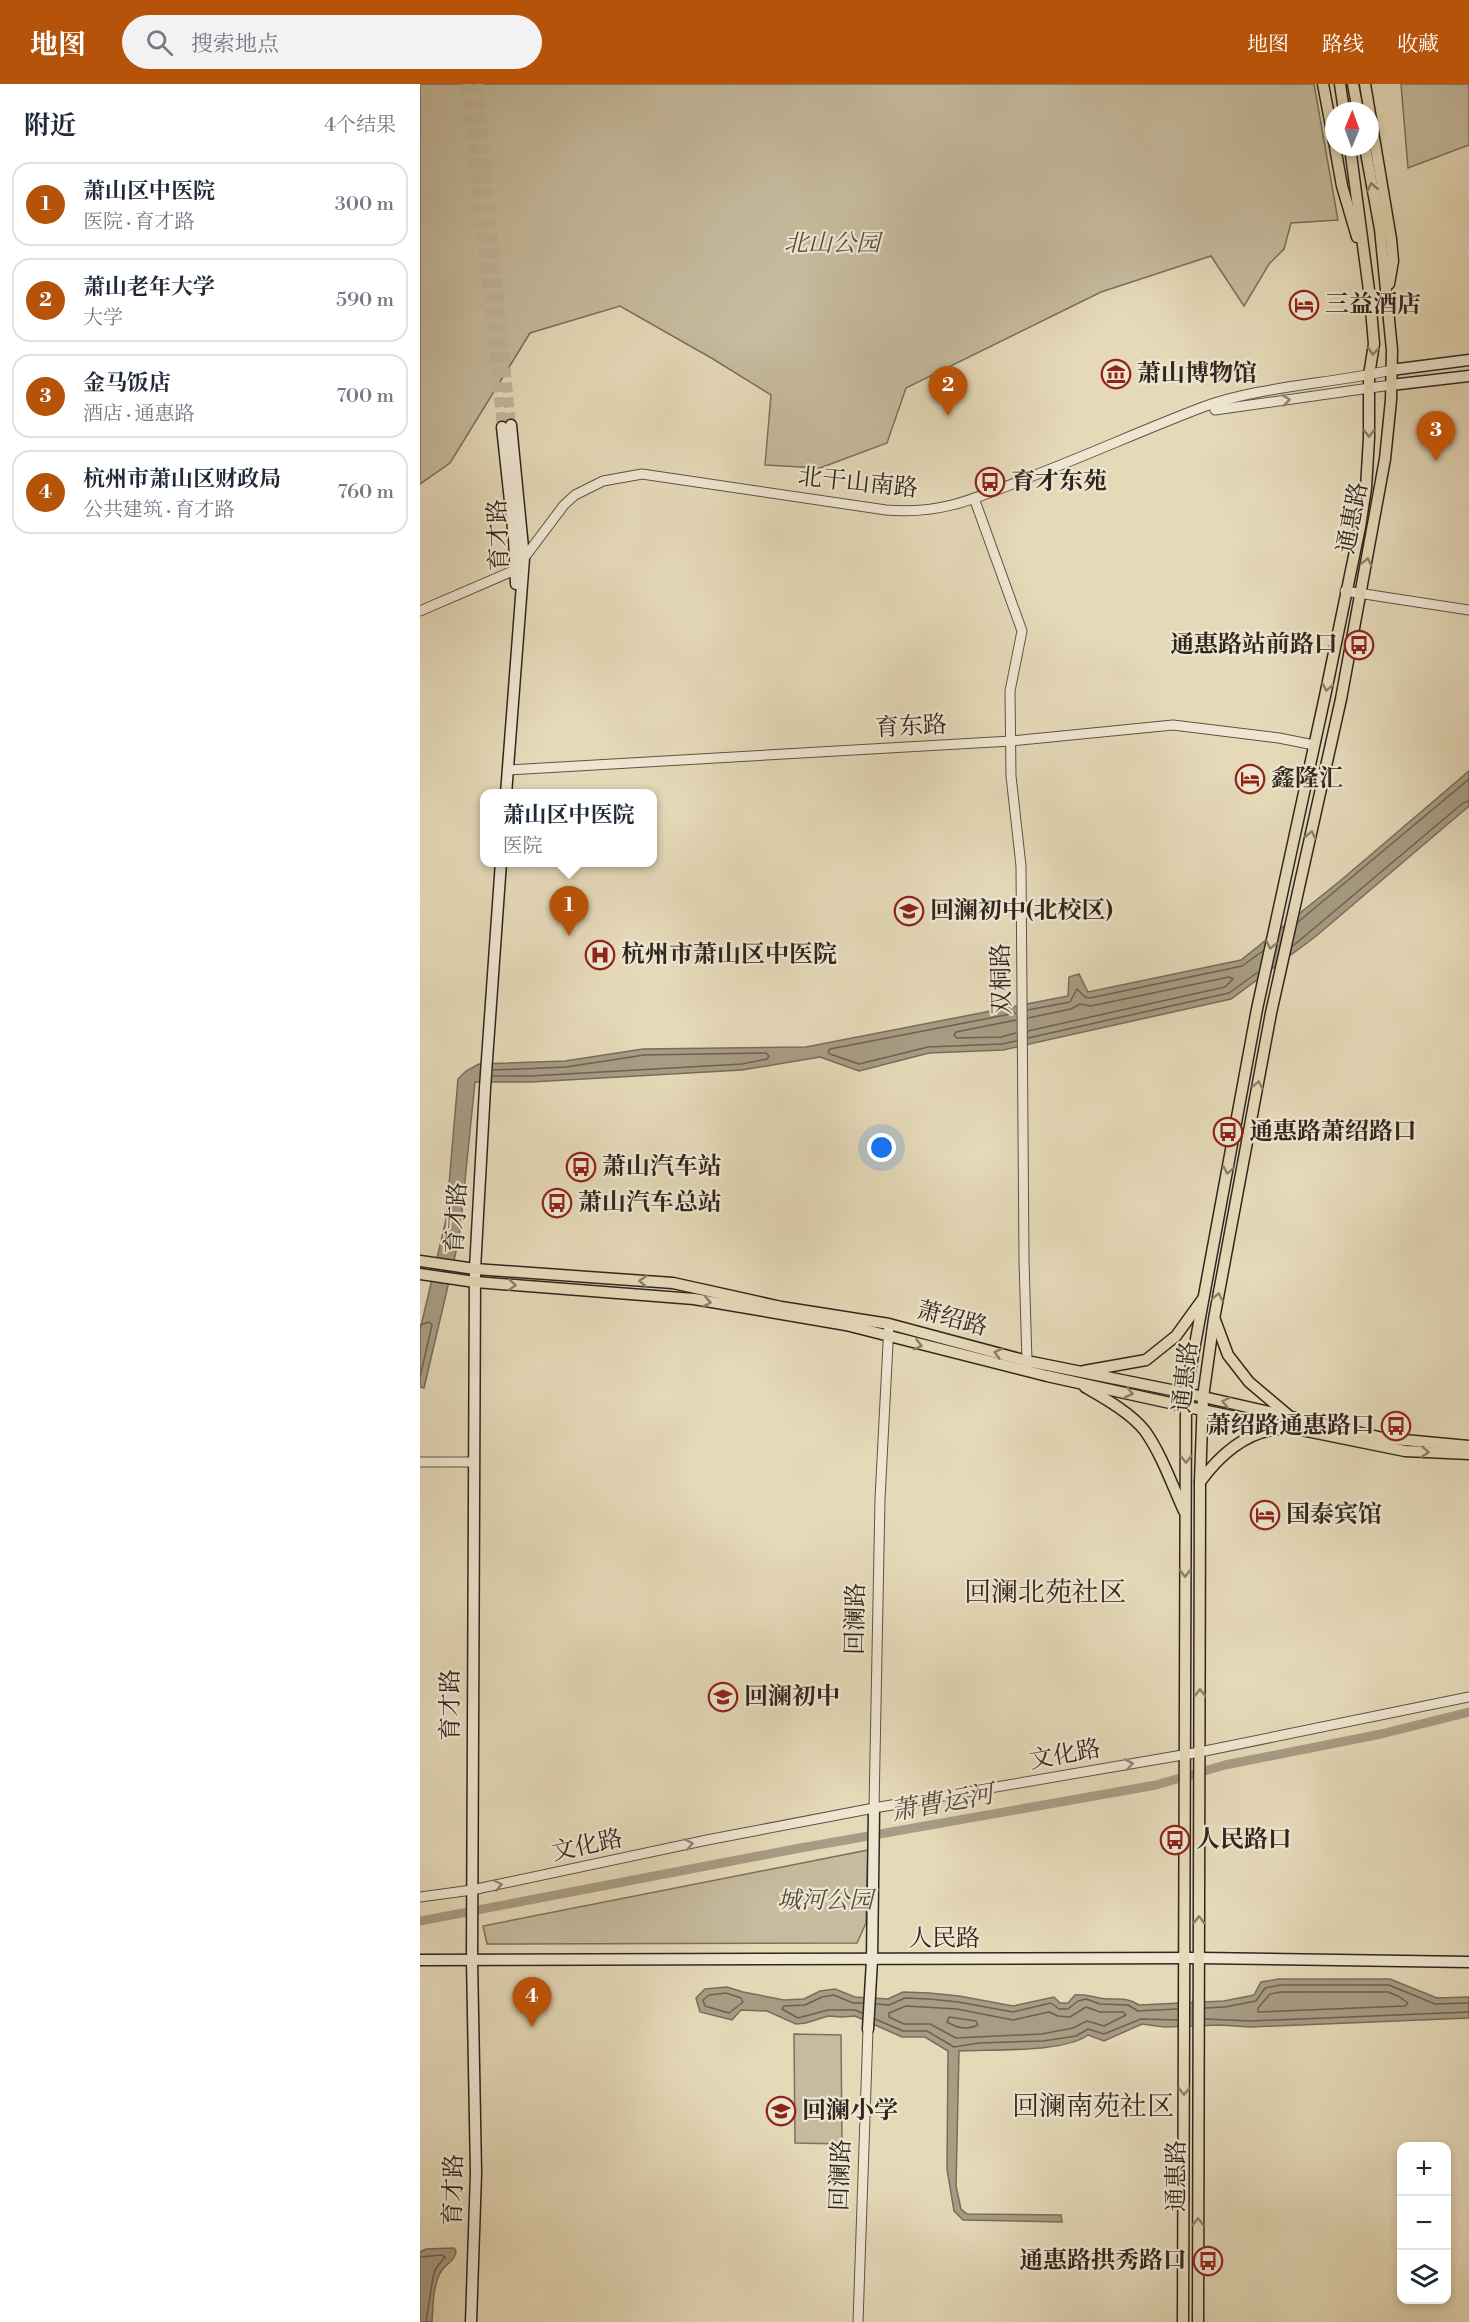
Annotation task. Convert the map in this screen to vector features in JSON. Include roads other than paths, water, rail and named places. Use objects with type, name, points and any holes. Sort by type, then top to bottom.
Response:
[{"type":"main road","points":[[1323,84],[1326,102]]},
{"type":"main road","points":[[1340,84],[1343,102]]},
{"type":"main road","points":[[1353,84],[1356,102]]},
{"type":"main road","points":[[1365,84],[1391,239],[1393,261],[1386,300]]},
{"type":"main road","points":[[1337,156],[1342,186],[1356,230],[1370,298]]},
{"type":"main road","name":"通惠路","points":[[1183,2322],[1186,1393],[1257,1009],[1360,527],[1366,488],[1369,375],[1374,344],[1351,156]]},
{"type":"main road","name":"通惠路","points":[[1198,2322],[1200,1482],[1203,1397],[1214,1319],[1271,1013],[1341,699],[1386,459],[1392,350],[1380,229],[1367,156]]},
{"type":"main road","points":[[1391,370],[1469,360]]},
{"type":"main road","points":[[1391,385],[1469,376]]},
{"type":"main road","name":"育才路","points":[[506,789],[524,558],[506,426],[517,644]]},
{"type":"main road","name":"育才路","points":[[471,2322],[476,2173],[472,1960],[475,1269],[484,1088],[501,867]]},
{"type":"main road","name":"萧绍路","points":[[425,1262],[475,1269],[673,1283],[781,1307],[889,1324],[1075,1376],[1186,1393],[1290,1422],[1383,1438],[1469,1446]]},
{"type":"main road","points":[[422,1274],[475,1282],[694,1299],[846,1325],[888,1337],[1075,1376],[1202,1410],[1290,1422],[1405,1451],[1469,1454]]},
{"type":"main road","points":[[1075,1376],[1146,1360],[1176,1336],[1204,1297]]},
{"type":"main road","points":[[1214,1319],[1228,1354],[1249,1382],[1290,1422]]},
{"type":"main road","points":[[1075,1376],[1114,1404],[1144,1430],[1186,1514]]},
{"type":"main road","points":[[1200,1482],[1216,1460],[1238,1443],[1290,1422]]},
{"type":"main road","name":"回澜路","points":[[868,2029],[872,1960],[874,1808]]},
{"type":"main road","name":"人民路","points":[[420,1960],[1199,1958],[1469,1962]]},
{"type":"street","name":"北干山南路","points":[[420,611],[515,570],[564,505],[575,495],[603,481],[642,474],[911,512],[944,508],[1204,407],[1249,396],[1391,370]]},
{"type":"street","points":[[1186,415],[1391,385]]},
{"type":"street","name":"双桐路","points":[[974,498],[1022,631],[1010,691],[1011,776],[1021,866],[1023,1261],[1027,1361]]},
{"type":"street","points":[[1345,591],[1469,610]]},
{"type":"street","name":"育东路","points":[[508,770],[1011,741],[1173,725],[1268,736],[1314,745]]},
{"type":"street","name":"回澜路","points":[[874,1808],[880,1499],[889,1324]]},
{"type":"street","points":[[420,1462],[473,1462]]},
{"type":"street","name":"文化路","points":[[420,1897],[472,1890],[707,1840],[874,1808],[1200,1752],[1469,1697]]},
{"type":"street","name":"回澜路","points":[[858,2322],[868,2029]]},
{"type":"water","points":[[1469,771],[1469,806],[1315,937],[1231,999],[1003,1050],[929,1053],[859,1071],[820,1057],[742,1070],[531,1082],[475,1082],[459,1239],[424,1388],[420,1387],[420,1330],[446,1220],[458,1079],[466,1071],[479,1064],[565,1061],[643,1049],[806,1047],[1068,996],[1069,977],[1079,974],[1088,992],[1241,960],[1340,881]]},
{"type":"water","points":[[1279,1979],[1390,1979],[1437,1998],[1469,1997],[1469,2018],[1250,2027],[1220,2025],[1164,2027],[1142,2024],[1104,2041],[1088,2035],[1062,2045],[1008,2050],[959,2051],[956,2186],[961,2209],[967,2214],[1061,2215],[1062,2222],[963,2220],[954,2211],[947,2169],[948,2051],[925,2037],[902,2037],[855,2016],[828,2016],[796,2024],[767,2011],[741,2010],[732,2020],[700,2012],[696,1998],[705,1989],[727,1987],[784,2000],[804,1999],[820,1991],[835,1989],[855,1997],[888,1999],[903,1992],[929,1993],[1013,2006],[1054,1997],[1060,2003],[1068,2003],[1075,1995],[1124,1999],[1139,2005],[1224,2001],[1254,1995],[1261,1982]]},
{"type":"water","points":[[454,2248],[456,2251],[454,2257],[442,2270],[437,2281],[432,2322],[420,2322],[420,2252],[426,2249]]},
{"type":"waterway","name":"萧曹运河","points":[[420,1921],[795,1849],[1156,1785],[1225,1765],[1381,1734],[1469,1712]]},
{"type":"tunnel","points":[[466,84],[502,427]]},
{"type":"tunnel","points":[[478,84],[511,425]]},
{"type":"place","name":"三益酒店","points":[[1304,305]]},
{"type":"place","name":"萧山博物馆","points":[[1116,374]]},
{"type":"place","name":"萧山老年大学","points":[[948,416]]},
{"type":"place","name":"金马饭店","points":[[1436,461]]},
{"type":"place","name":"育才东苑","points":[[990,482]]},
{"type":"place","name":"通惠路站前路口","points":[[1359,645]]},
{"type":"place","name":"鑫隆汇","points":[[1250,779]]},
{"type":"place","name":"回澜初中(北校区)","points":[[909,911]]},
{"type":"place","name":"萧山区中医院","points":[[569,936]]},
{"type":"place","name":"杭州市萧山区中医院","points":[[600,955]]},
{"type":"place","name":"通惠路萧绍路口","points":[[1228,1132]]},
{"type":"place","name":"萧山汽车站","points":[[581,1167]]},
{"type":"place","name":"萧山汽车总站","points":[[557,1203]]},
{"type":"place","name":"萧绍路通惠路口","points":[[1396,1426]]},
{"type":"place","name":"国泰宾馆","points":[[1265,1515]]},
{"type":"place","name":"回澜初中","points":[[723,1697]]},
{"type":"place","name":"人民路口","points":[[1175,1840]]},
{"type":"place","name":"杭州市萧山区财政局","points":[[532,2027]]},
{"type":"place","name":"回澜小学","points":[[781,2111]]},
{"type":"place","name":"通惠路拱秀路口","points":[[1208,2261]]},
{"type":"district","name":"回澜北苑社区","points":[[1045,1593]]},
{"type":"district","name":"回澜南苑社区","points":[[1093,2107]]},
{"type":"park label","name":"北山公园","points":[[832,244]]},
{"type":"park label","name":"城河公园","points":[[825,1901]]}]
